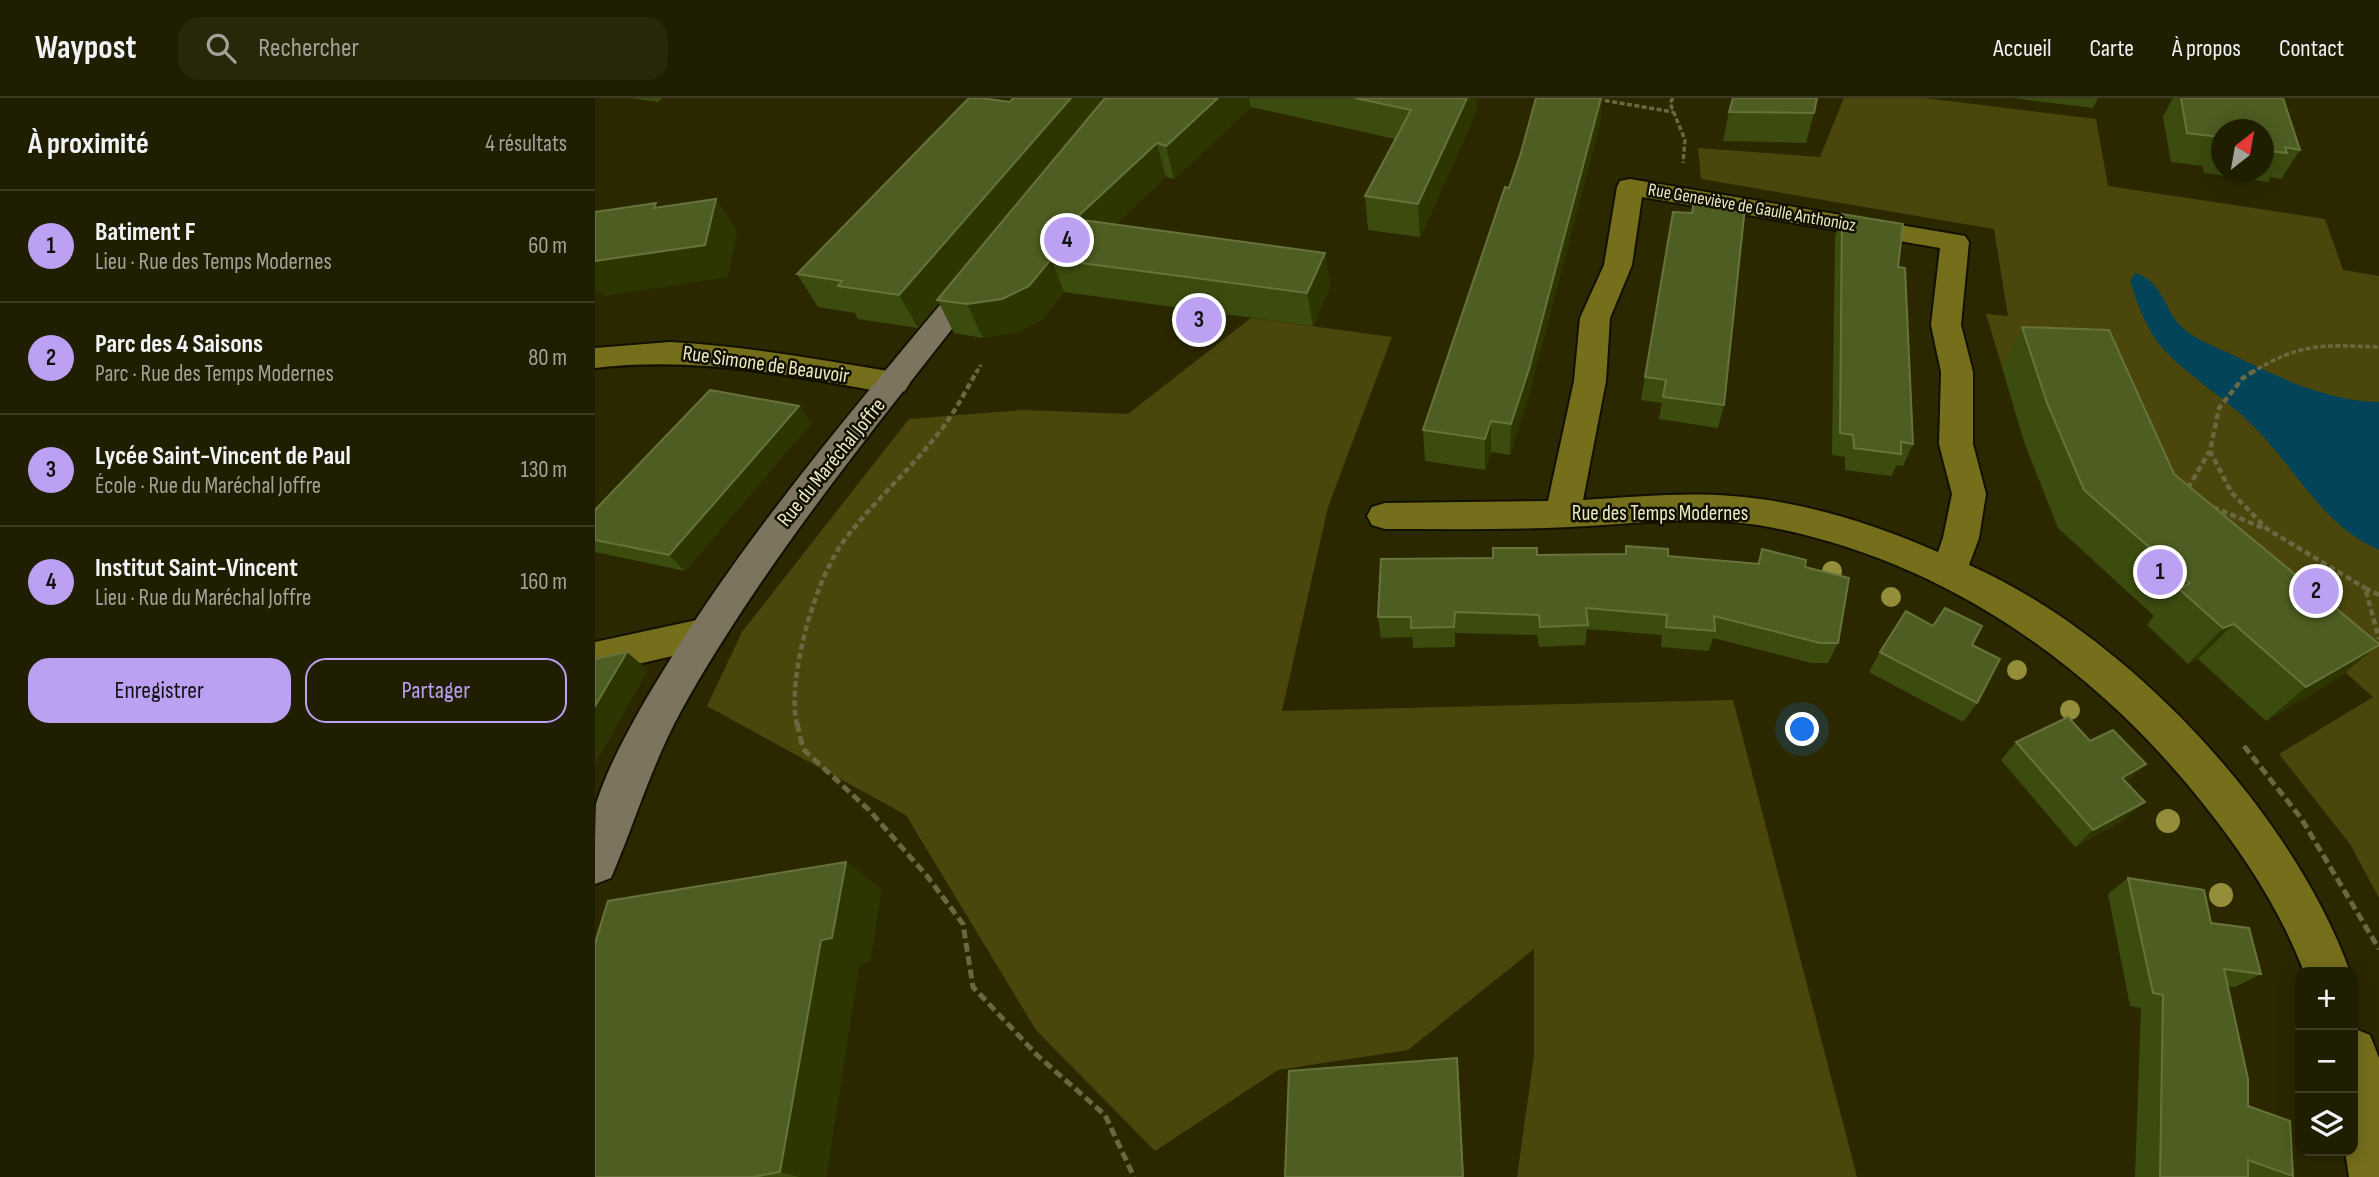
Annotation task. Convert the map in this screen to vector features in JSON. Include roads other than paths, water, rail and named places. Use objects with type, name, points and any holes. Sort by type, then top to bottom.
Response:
[{"type":"street","name":"Rue Geneviève de Gaulle Anthonioz","points":[[1564,514],[1569,476],[1590,381],[1595,318],[1618,265],[1630,187],[1955,242],[1946,325],[1957,372],[1956,444],[1969,494],[1961,538],[1948,571]]},
{"type":"street","name":"Rue du Maréchal Joffre","points":[[595,863],[618,797],[635,759],[706,634],[776,531],[1001,248]]},
{"type":"street","name":"Rue Simone de Beauvoir","points":[[595,358],[643,351],[700,351],[894,383]]},
{"type":"street","name":"Rue des Temps Modernes","points":[[1385,516],[1564,514],[1690,509],[1755,512],[1849,534],[1948,571],[2017,608],[2091,658],[2185,748],[2232,806],[2277,871],[2325,967]]},
{"type":"street","points":[[595,659],[706,634]]},
{"type":"street","points":[[2358,1074],[2367,1113],[2375,1177]]},
{"type":"water","points":[[2135,273],[2151,282],[2177,322],[2200,340],[2303,386],[2359,401],[2379,402],[2379,550],[2360,540],[2327,513],[2247,420],[2159,344],[2146,322],[2130,281]]},
{"type":"place","name":"Institut Saint-Vincent","points":[[1067,240]]},
{"type":"place","name":"Lycée Saint-Vincent de Paul","points":[[1199,320]]},
{"type":"place","name":"Batiment F","points":[[2160,572]]},
{"type":"place","name":"Parc des 4 Saisons","points":[[2316,591]]}]
